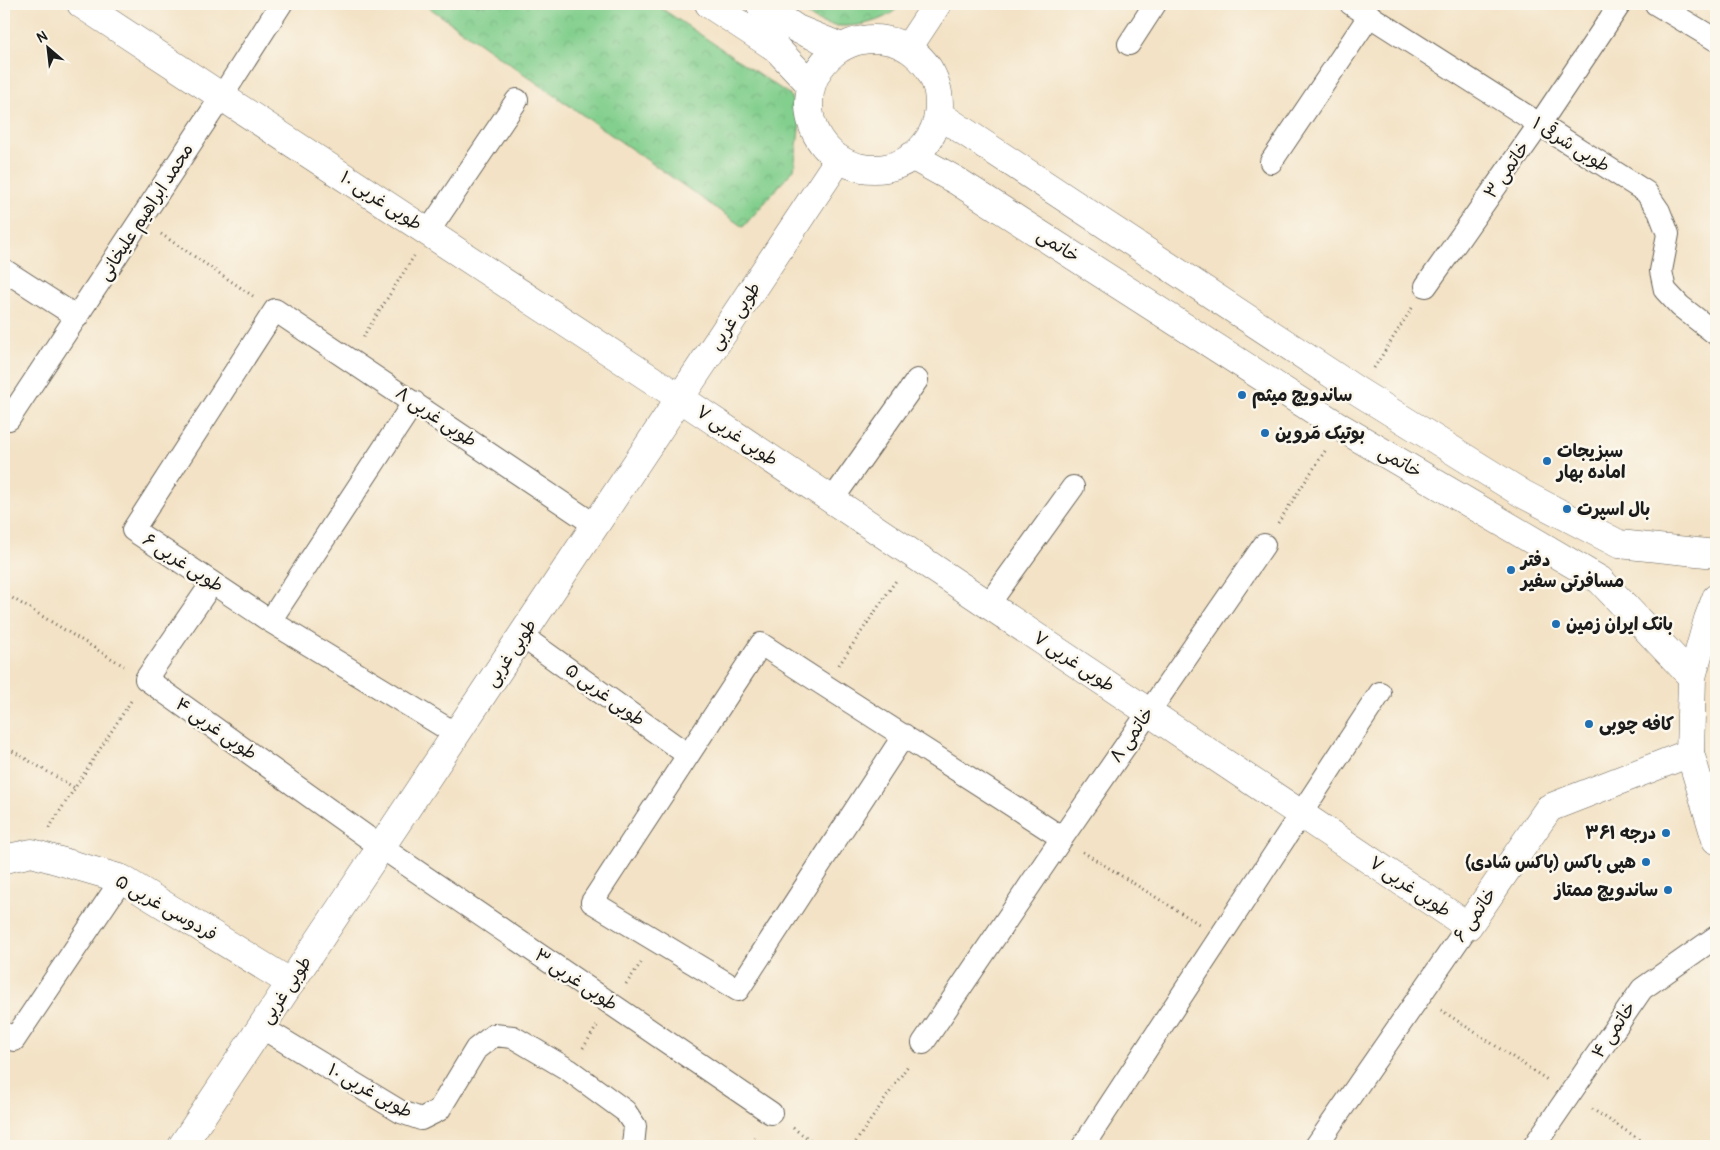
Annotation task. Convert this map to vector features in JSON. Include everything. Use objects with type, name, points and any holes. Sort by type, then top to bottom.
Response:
[{"type":"street","name":"طوبی غربی ۱۰","points":[[81,4],[680,398]]},
{"type":"street","name":"محمد ابراهیم علیخانی","points":[[9,419],[281,4]]},
{"type":"street","points":[[709,4],[776,48],[811,85]]},
{"type":"street","points":[[760,4],[797,29],[841,47]]},
{"type":"street","points":[[908,48],[937,4]]},
{"type":"street","points":[[1129,44],[1155,4]]},
{"type":"street","name":"خاتمی ۳","points":[[1426,286],[1539,125],[1620,4]]},
{"type":"street","points":[[1656,4],[1716,40]]},
{"type":"street","points":[[1271,162],[1361,9]]},
{"type":"street","name":"طوبی شرقی ۱","points":[[1361,9],[1646,192],[1659,211],[1668,234],[1661,270],[1665,290],[1680,306],[1716,334]]},
{"type":"street","points":[[874,38],[892,41],[908,48],[923,60],[933,76],[938,94],[938,114],[933,130],[924,145],[912,156],[894,166],[876,169],[857,167],[839,159],[823,145],[812,127],[808,106],[811,85],[818,70],[828,57],[841,47],[858,40],[874,38]]},
{"type":"street","points":[[428,232],[518,100]]},
{"type":"street","points":[[938,114],[1359,392],[1523,494],[1618,544],[1716,554]]},
{"type":"street","name":"خاتمی","points":[[912,156],[957,182],[1340,427],[1600,580],[1692,677]]},
{"type":"street","name":"طوبی غربی","points":[[182,1146],[839,159]]},
{"type":"street","points":[[4,270],[77,317]]},
{"type":"street","name":"طوبی غربی ۸","points":[[275,310],[596,525]]},
{"type":"street","name":"طوبی غربی ۶","points":[[275,310],[133,530],[270,620],[456,734]]},
{"type":"street","points":[[832,500],[917,380]]},
{"type":"street","name":"طوبی غربی ۷","points":[[680,398],[1468,926]]},
{"type":"street","points":[[270,620],[414,402]]},
{"type":"street","points":[[988,605],[1073,487]]},
{"type":"street","name":"خاتمی ۸","points":[[923,1043],[1264,545]]},
{"type":"street","points":[[146,679],[212,583]]},
{"type":"street","points":[[1716,598],[1708,619],[1692,677],[1690,753],[1716,840]]},
{"type":"street","name":"طوبی غربی ۵","points":[[522,636],[688,755]]},
{"type":"street","points":[[904,735],[738,990],[592,902],[761,644],[904,735],[1062,838]]},
{"type":"street","name":"طوبی غربی ۴","points":[[146,679],[381,847]]},
{"type":"street","points":[[1084,1146],[1380,693]]},
{"type":"street","name":"خاتمی ۶","points":[[1316,1146],[1549,808],[1690,753]]},
{"type":"street","name":"طوبی غربی ۳","points":[[381,847],[771,1113]]},
{"type":"street","name":"فردوسی غربی ۵","points":[[4,859],[32,853],[122,879],[291,983]]},
{"type":"street","points":[[4,1033],[14,1040],[122,879]]},
{"type":"street","name":"خاتمی ۴","points":[[1534,1146],[1642,989],[1716,937]]},
{"type":"street","name":"طوبی غربی ۱۰","points":[[261,1027],[401,1112],[420,1119],[439,1110],[476,1049],[494,1034],[513,1037],[569,1070],[625,1111],[635,1126],[633,1146]]},
{"type":"path","points":[[140,220],[275,310]]},
{"type":"path","points":[[349,359],[428,232]]},
{"type":"path","points":[[1359,392],[1426,286]]},
{"type":"path","points":[[1264,545],[1340,427]]},
{"type":"path","points":[[825,686],[913,554]]},
{"type":"path","points":[[4,593],[146,679],[32,853]]},
{"type":"path","points":[[4,746],[75,788]]},
{"type":"path","points":[[1062,838],[1220,937]]},
{"type":"path","points":[[1420,996],[1650,1146]]},
{"type":"path","points":[[853,1146],[923,1043]]},
{"type":"path","points":[[771,1113],[819,1146]]},
{"type":"green space","points":[[424,4],[655,4],[790,95],[800,122],[794,169],[743,227]]},
{"type":"green space","points":[[794,4],[901,4],[895,11],[876,20],[854,26],[843,26],[819,22]]},
{"type":"place","name":"ساندویچ میثم","points":[[1242,395]]},
{"type":"place","name":"بوتیک مَروین","points":[[1265,433]]},
{"type":"place","name":"سبزیجات اماده بهار","points":[[1547,461]]},
{"type":"place","name":"بال اسپرت","points":[[1567,509]]},
{"type":"place","name":"دفتر مسافرتی سفیر","points":[[1511,570]]},
{"type":"place","name":"بانک ایران زمین","points":[[1556,624]]},
{"type":"place","name":"کافه چوبی","points":[[1589,724]]},
{"type":"place","name":"۳۶۱ درجه","points":[[1666,833]]},
{"type":"place","name":"هپی باکس (باکس شادی)","points":[[1646,862]]},
{"type":"place","name":"ساندویچ ممتاز","points":[[1668,890]]}]
